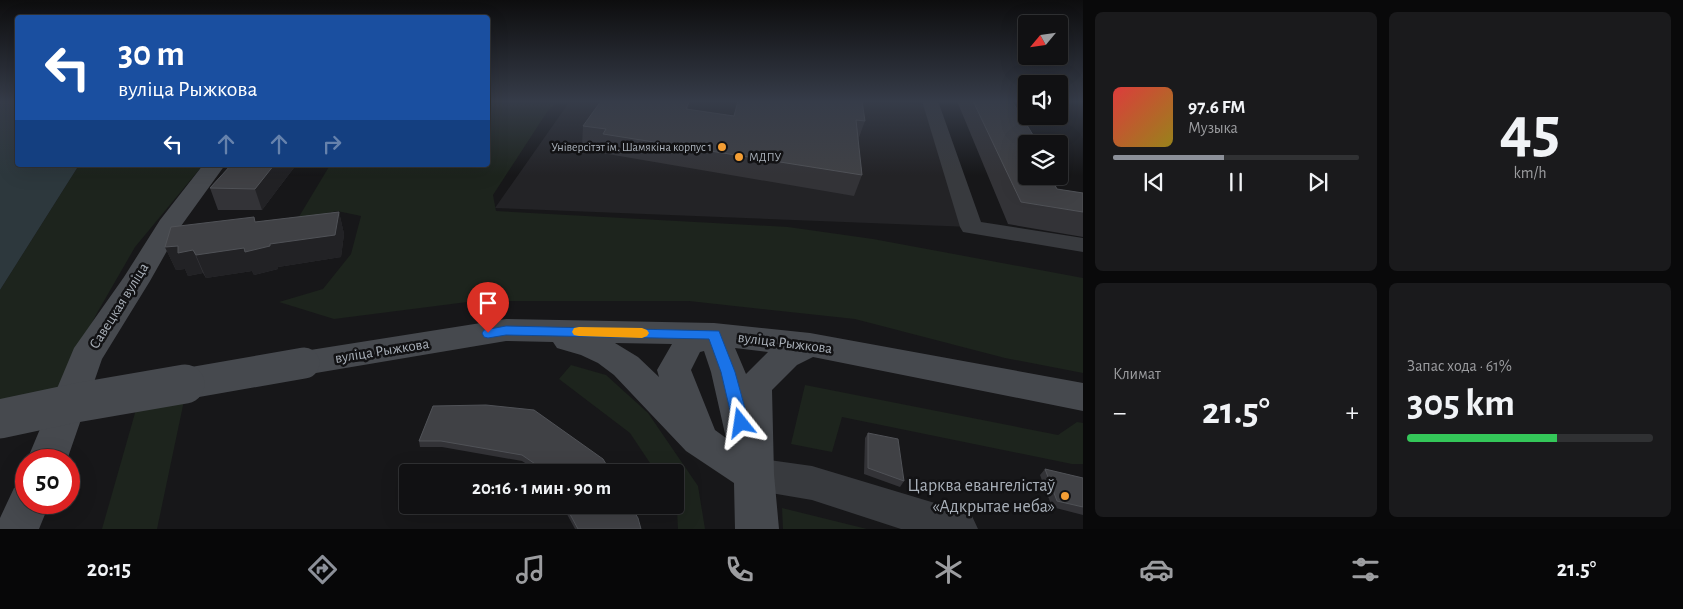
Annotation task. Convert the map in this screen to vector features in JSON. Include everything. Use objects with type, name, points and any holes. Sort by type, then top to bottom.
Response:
[{"type":"main road","name":"Савецкая вуліца","points":[[51,449],[86,357],[169,225],[212,167]]},
{"type":"main road","name":"вуліца Рыжкова","points":[[0,419],[75,403],[506,330],[714,334],[810,345],[1083,397]]},
{"type":"main road","points":[[506,330],[586,343],[626,364],[699,440],[754,474]]},
{"type":"main road","points":[[699,440],[674,370],[688,344],[714,334],[728,372],[754,474]]},
{"type":"main road","points":[[758,529],[754,474],[755,387],[766,372],[786,356],[810,345]]},
{"type":"main road","points":[[17,529],[24,514]]},
{"type":"street","points":[[938,126],[971,227],[1083,246]]},
{"type":"street","points":[[754,474],[812,483],[958,529]]},
{"type":"shaded area","points":[[0,126],[15,126],[15,167],[78,167],[0,290]]},
{"type":"shaded area","points":[[490,126],[538,126],[493,195],[496,211],[788,227],[873,239],[1083,278],[1083,373],[1005,358],[855,319],[689,301],[475,301],[334,319],[279,302],[323,289],[351,254],[361,216],[337,211],[297,220],[329,167],[490,167]]},
{"type":"shaded area","name":"МДПУ","points":[[553,126],[938,126],[971,227],[495,208]]},
{"type":"shaded area","points":[[78,167],[201,167],[135,247],[97,313],[56,392],[0,403],[0,290]]},
{"type":"shaded area","points":[[571,365],[606,375],[648,413],[683,464],[651,464],[630,433],[559,379]]},
{"type":"shaded area","points":[[805,385],[1058,435],[1077,422],[1083,423],[1083,464],[1072,464],[842,417],[832,452],[791,444]]},
{"type":"shaded area","points":[[185,396],[157,529],[102,529],[137,406]]},
{"type":"shaded area","points":[[684,466],[698,486],[705,529],[678,529],[677,514],[684,514]]},
{"type":"shaded area","points":[[782,508],[867,529],[783,529]]},
{"type":"building","points":[[583,126],[857,126],[862,175],[603,134],[606,129]]},
{"type":"building","points":[[985,126],[1027,126],[1033,135],[1018,135],[1018,185],[1055,185],[1057,189],[1083,193],[1083,212],[1021,202]]},
{"type":"building","points":[[229,167],[272,167],[255,189],[210,188]]},
{"type":"building","points":[[339,212],[335,235],[270,244],[270,246],[245,252],[244,248],[196,255],[193,250],[178,253],[178,246],[165,247],[171,227],[254,217],[255,222]]},
{"type":"building","points":[[486,405],[534,410],[603,459],[606,464],[535,464],[522,455],[441,441],[419,441],[433,406]]},
{"type":"building","points":[[868,433],[898,439],[904,481],[868,468]]},
{"type":"building","name":"Царква евангелістаў «Адкрытае неба»","points":[[1045,469],[1083,478],[1083,507],[1057,501]]},
{"type":"building","points":[[570,514],[636,514],[641,529],[578,529]]},
{"type":"slow traffic","points":[[579,332],[642,333]]},
{"type":"place","name":"Універсітэт ім. Шамякіна корпус 1","points":[[722,147]]},
{"type":"place","name":"МДПУ","points":[[739,157]]},
{"type":"place","name":"Царква евангелістаў «Адкрытае неба»","points":[[1065,496]]},
{"type":"route","points":[[488,333],[506,330],[714,334],[728,372],[741,423]]}]
